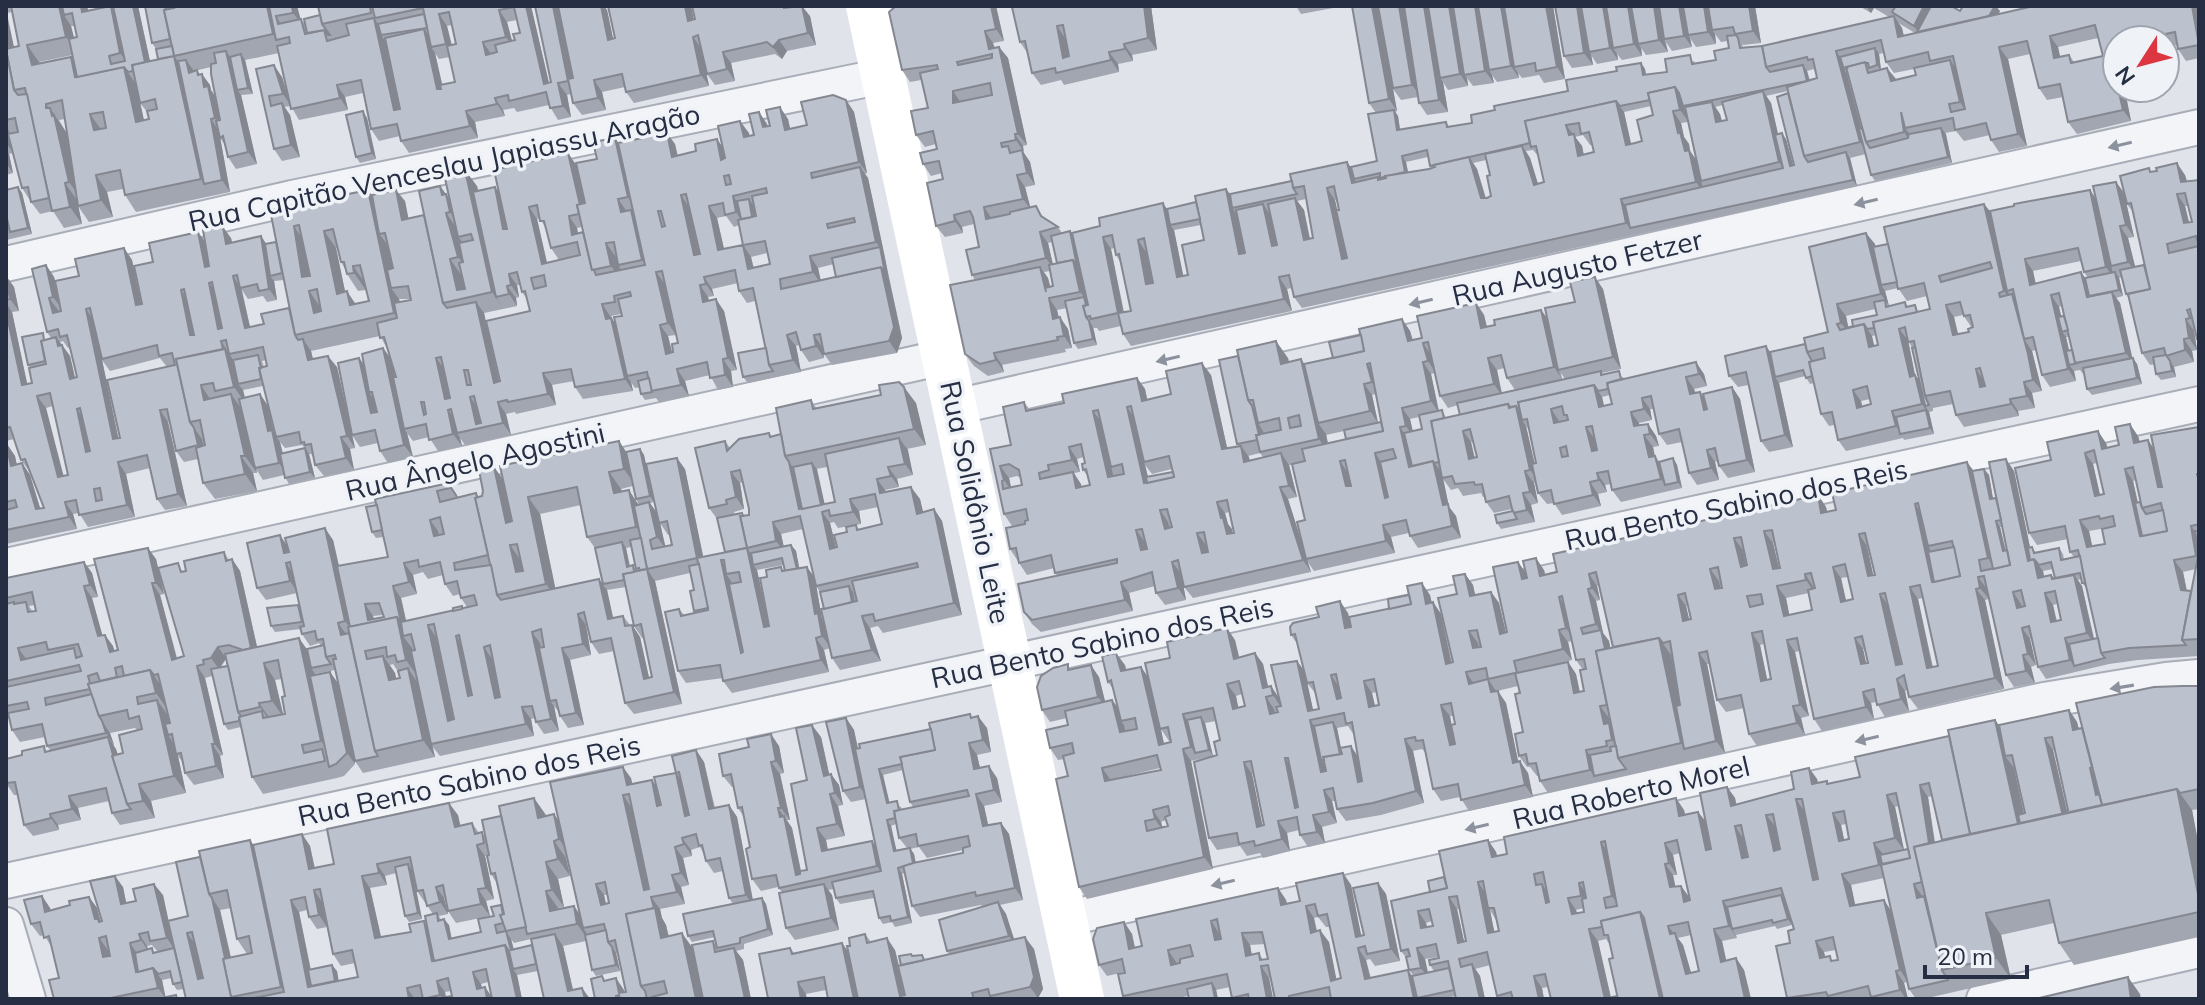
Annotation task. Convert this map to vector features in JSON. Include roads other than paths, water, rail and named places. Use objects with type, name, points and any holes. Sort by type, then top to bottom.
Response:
[{"type":"main road","name":"Rua Solidônio Leite","points":[[868,6],[1082,999]]},
{"type":"street","name":"Rua Capitão Venceslau Japiassu Aragão","points":[[6,264],[292,198],[883,76]]},
{"type":"street","name":"Rua Augusto Fetzer","points":[[955,407],[2199,127]]},
{"type":"street","name":"Rua Ângelo Agostini","points":[[6,566],[944,357]]},
{"type":"street","name":"Rua Bento Sabino dos Reis","points":[[6,881],[2199,404]]},
{"type":"street","name":"Rua Roberto Morel","points":[[1064,919],[2044,700],[2199,677]]},
{"type":"street","points":[[6,925],[18,982]]},
{"type":"street","points":[[1984,999],[2199,950]]}]
